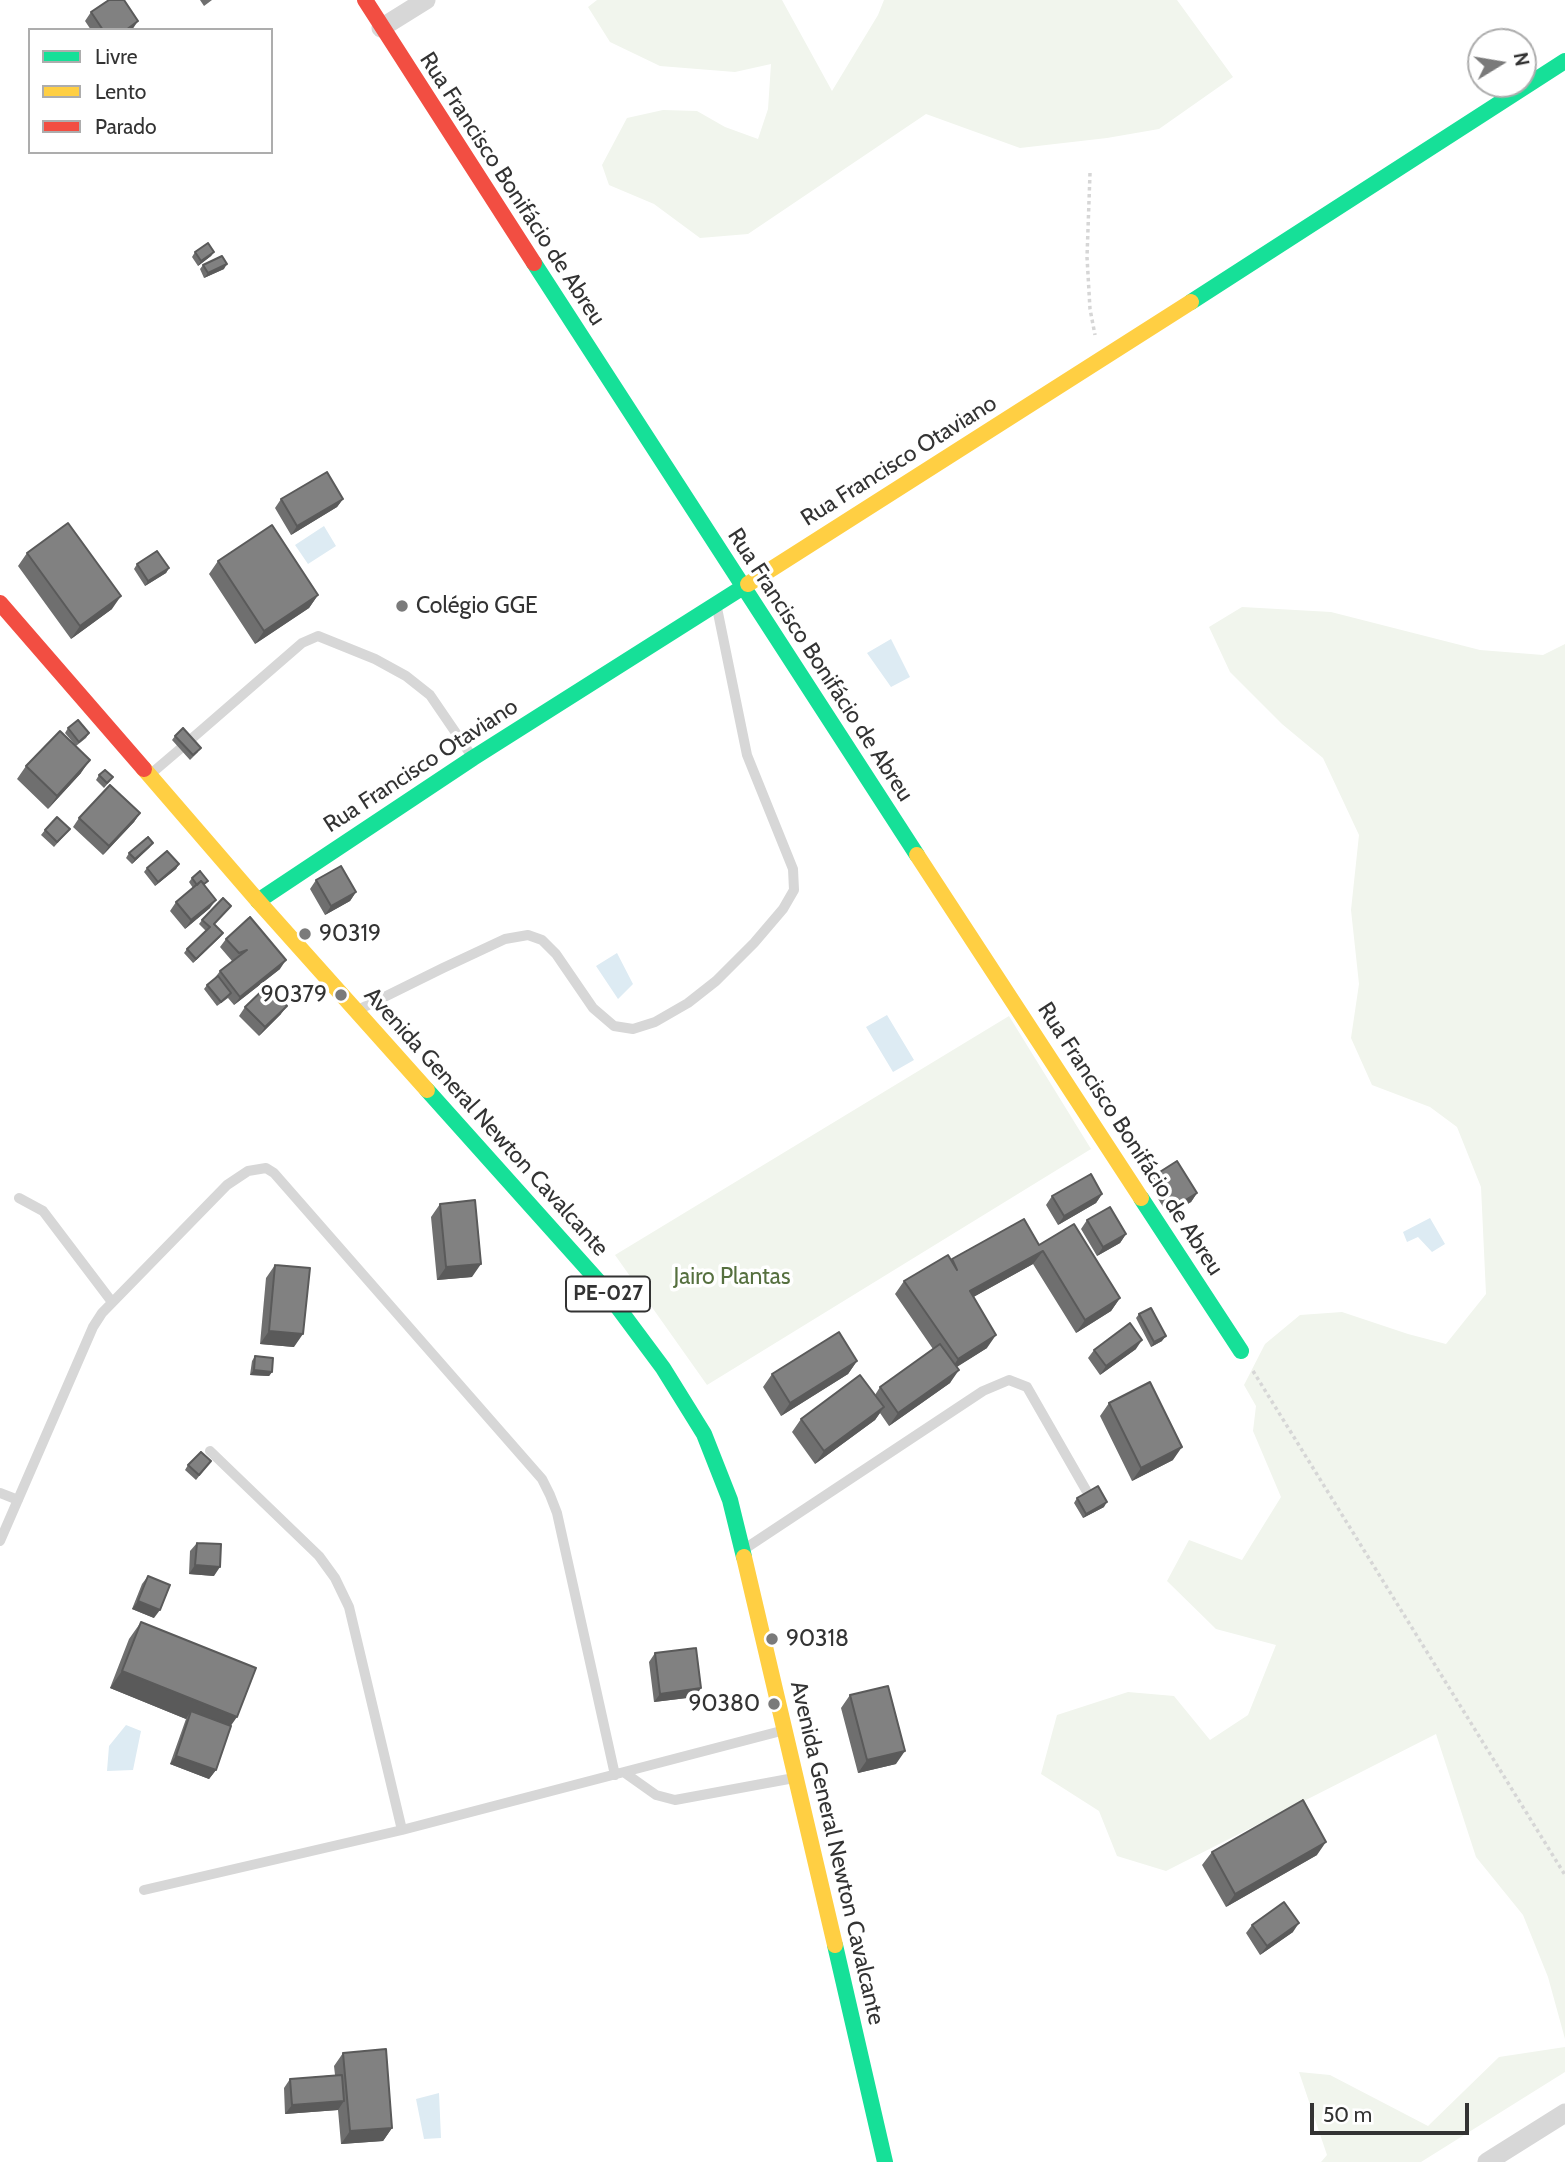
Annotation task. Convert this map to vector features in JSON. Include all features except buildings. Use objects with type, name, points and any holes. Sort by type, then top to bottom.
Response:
[{"type":"street","name":"Rua Francisco Bonifácio de Abreu","points":[[365,0],[742,587],[1241,1352]]},
{"type":"street","points":[[382,28],[426,0]]},
{"type":"street","name":"Rua Francisco Otaviano","points":[[258,901],[473,758],[1100,361],[1565,61]]},
{"type":"street","name":"Avenida General Newton Cavalcante","points":[[0,603],[258,901],[599,1282],[663,1368],[704,1434],[730,1500],[743,1550],[885,2162]]},
{"type":"street","points":[[1487,2162],[1565,2113]]},
{"type":"lane","points":[[357,1011],[505,939],[528,935],[542,940],[556,954],[593,1008],[614,1026],[633,1029],[655,1021],[688,1003],[716,981],[754,943],[783,909],[794,890],[793,869],[747,755],[716,604]]},
{"type":"lane","points":[[150,775],[302,643],[318,636],[375,659],[406,676],[430,695],[473,758]]},
{"type":"lane","points":[[0,1541],[102,1313],[227,1185],[248,1171],[266,1168],[274,1172],[542,1479],[557,1513],[620,1774],[656,1795],[675,1800],[795,1777]]},
{"type":"lane","points":[[19,1198],[43,1211],[112,1302]]},
{"type":"lane","points":[[743,1550],[984,1391],[1009,1380],[1027,1387],[1086,1490]]},
{"type":"lane","points":[[210,1451],[319,1556],[335,1578],[349,1607],[402,1830]]},
{"type":"lane","points":[[0,1493],[18,1500]]},
{"type":"lane","points":[[144,1890],[402,1830],[786,1730]]},
{"type":"path","points":[[1090,173],[1087,257],[1090,309],[1100,361]]},
{"type":"path","points":[[1241,1352],[1565,1875]]},
{"type":"green space","points":[[597,0],[782,0],[832,91],[878,15],[884,0],[1177,0],[1233,77],[1159,129],[1107,138],[1020,148],[926,114],[748,234],[700,238],[654,204],[609,185],[602,165],[627,118],[663,110],[697,111],[725,127],[758,139],[768,109],[771,64],[735,72],[660,66],[610,42],[588,7]]},
{"type":"green space","points":[[1242,607],[1331,612],[1480,650],[1543,655],[1565,644],[1565,2039],[1548,1977],[1523,1915],[1476,1857],[1436,1734],[1166,1871],[1117,1856],[1099,1811],[1041,1774],[1057,1715],[1128,1692],[1174,1696],[1210,1740],[1248,1715],[1276,1645],[1216,1629],[1167,1581],[1189,1540],[1242,1560],[1281,1497],[1253,1431],[1256,1406],[1244,1385],[1265,1344],[1300,1315],[1342,1312],[1446,1344],[1486,1294],[1481,1187],[1457,1127],[1430,1107],[1372,1085],[1351,1038],[1359,984],[1351,910],[1359,835],[1323,758],[1282,724],[1230,672],[1209,627]]},
{"type":"green space","name":"Jairo Plantas","points":[[1009,1016],[1091,1149],[707,1385],[615,1255]]},
{"type":"green space","points":[[1565,2047],[1565,2072],[1421,2162],[1321,2162],[1327,2155],[1299,2072],[1330,2075],[1428,2126],[1499,2057]]},
{"type":"shaded area","points":[[324,526],[336,546],[308,564],[295,545]]},
{"type":"shaded area","points":[[891,639],[910,677],[891,687],[867,653]]},
{"type":"shaded area","points":[[617,953],[633,984],[618,999],[596,966]]},
{"type":"shaded area","points":[[887,1015],[914,1060],[893,1072],[866,1027]]},
{"type":"shaded area","points":[[1430,1218],[1445,1244],[1432,1252],[1418,1237],[1407,1242],[1403,1232]]},
{"type":"shaded area","points":[[126,1725],[141,1731],[133,1770],[107,1771],[109,1746]]},
{"type":"shaded area","points":[[439,2093],[441,2138],[424,2139],[416,2099]]},
{"type":"traffic: fast","points":[[1191,302],[1565,61]]},
{"type":"traffic: fast","points":[[534,263],[917,855]]},
{"type":"traffic: fast","points":[[258,901],[473,758],[748,584]]},
{"type":"traffic: fast","points":[[427,1090],[599,1282],[663,1368],[704,1434],[730,1500],[744,1557]]},
{"type":"traffic: fast","points":[[1141,1198],[1241,1351]]},
{"type":"traffic: fast","points":[[835,1945],[885,2162]]},
{"type":"traffic: slow","points":[[748,584],[1191,302]]},
{"type":"traffic: slow","points":[[144,769],[427,1090]]},
{"type":"traffic: slow","points":[[917,855],[1141,1198]]},
{"type":"traffic: slow","points":[[744,1557],[835,1945]]},
{"type":"traffic: jam","points":[[365,0],[534,263]]},
{"type":"traffic: jam","points":[[0,603],[144,769]]},
{"type":"place","name":"Colégio GGE","points":[[402,606]]},
{"type":"place","name":"90319","points":[[305,934]]},
{"type":"place","name":"90379","points":[[341,995]]},
{"type":"place","name":"90318","points":[[772,1639]]},
{"type":"place","name":"90380","points":[[774,1704]]}]
